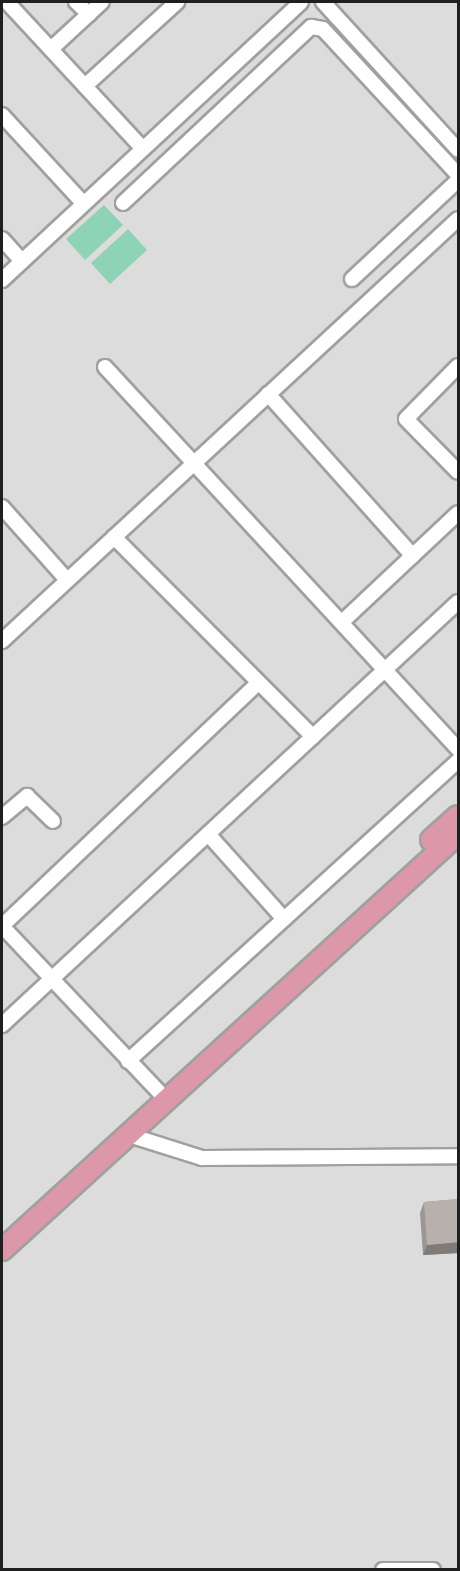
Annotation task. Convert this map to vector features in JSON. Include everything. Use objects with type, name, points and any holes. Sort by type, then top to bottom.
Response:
[{"type":"highway","points":[[2,1232],[159,1092],[459,816]]},
{"type":"highway","points":[[2,1250],[459,834]]},
{"type":"street","points":[[7,2],[142,148]]},
{"type":"street","points":[[76,2],[89,14]]},
{"type":"street","points":[[51,49],[102,2]]},
{"type":"street","points":[[85,86],[177,2]]},
{"type":"street","points":[[2,280],[82,202],[301,2]]},
{"type":"street","points":[[323,2],[459,150]]},
{"type":"street","points":[[123,204],[311,27],[323,29],[459,175]]},
{"type":"street","points":[[2,115],[82,202]]},
{"type":"street","points":[[352,279],[459,180]]},
{"type":"street","points":[[2,641],[459,219]]},
{"type":"street","points":[[2,239],[22,261]]},
{"type":"street","points":[[459,366],[406,419],[459,472]]},
{"type":"street","points":[[105,367],[459,749]]},
{"type":"street","points":[[268,394],[413,556]]},
{"type":"street","points":[[2,507],[68,580]]},
{"type":"street","points":[[342,622],[459,513]]},
{"type":"street","points":[[114,537],[313,737]]},
{"type":"street","points":[[2,1025],[459,602]]},
{"type":"street","points":[[159,1092],[128,1062],[2,926],[258,683]]},
{"type":"street","points":[[128,1062],[459,761]]},
{"type":"street","points":[[2,817],[27,796],[53,821]]},
{"type":"street","points":[[208,834],[284,919]]},
{"type":"street","points":[[129,1135],[202,1158],[459,1156]]},
{"type":"street","points":[[383,1569],[434,1569]]},
{"type":"shaded area","points":[[2,2],[458,2],[458,1569],[2,1569]]},
{"type":"green space","points":[[104,205],[123,225],[85,260],[66,239]]},
{"type":"green space","points":[[128,229],[147,250],[110,284],[91,263]]},
{"type":"building","points":[[459,1199],[459,1242],[427,1245],[424,1202]]}]
